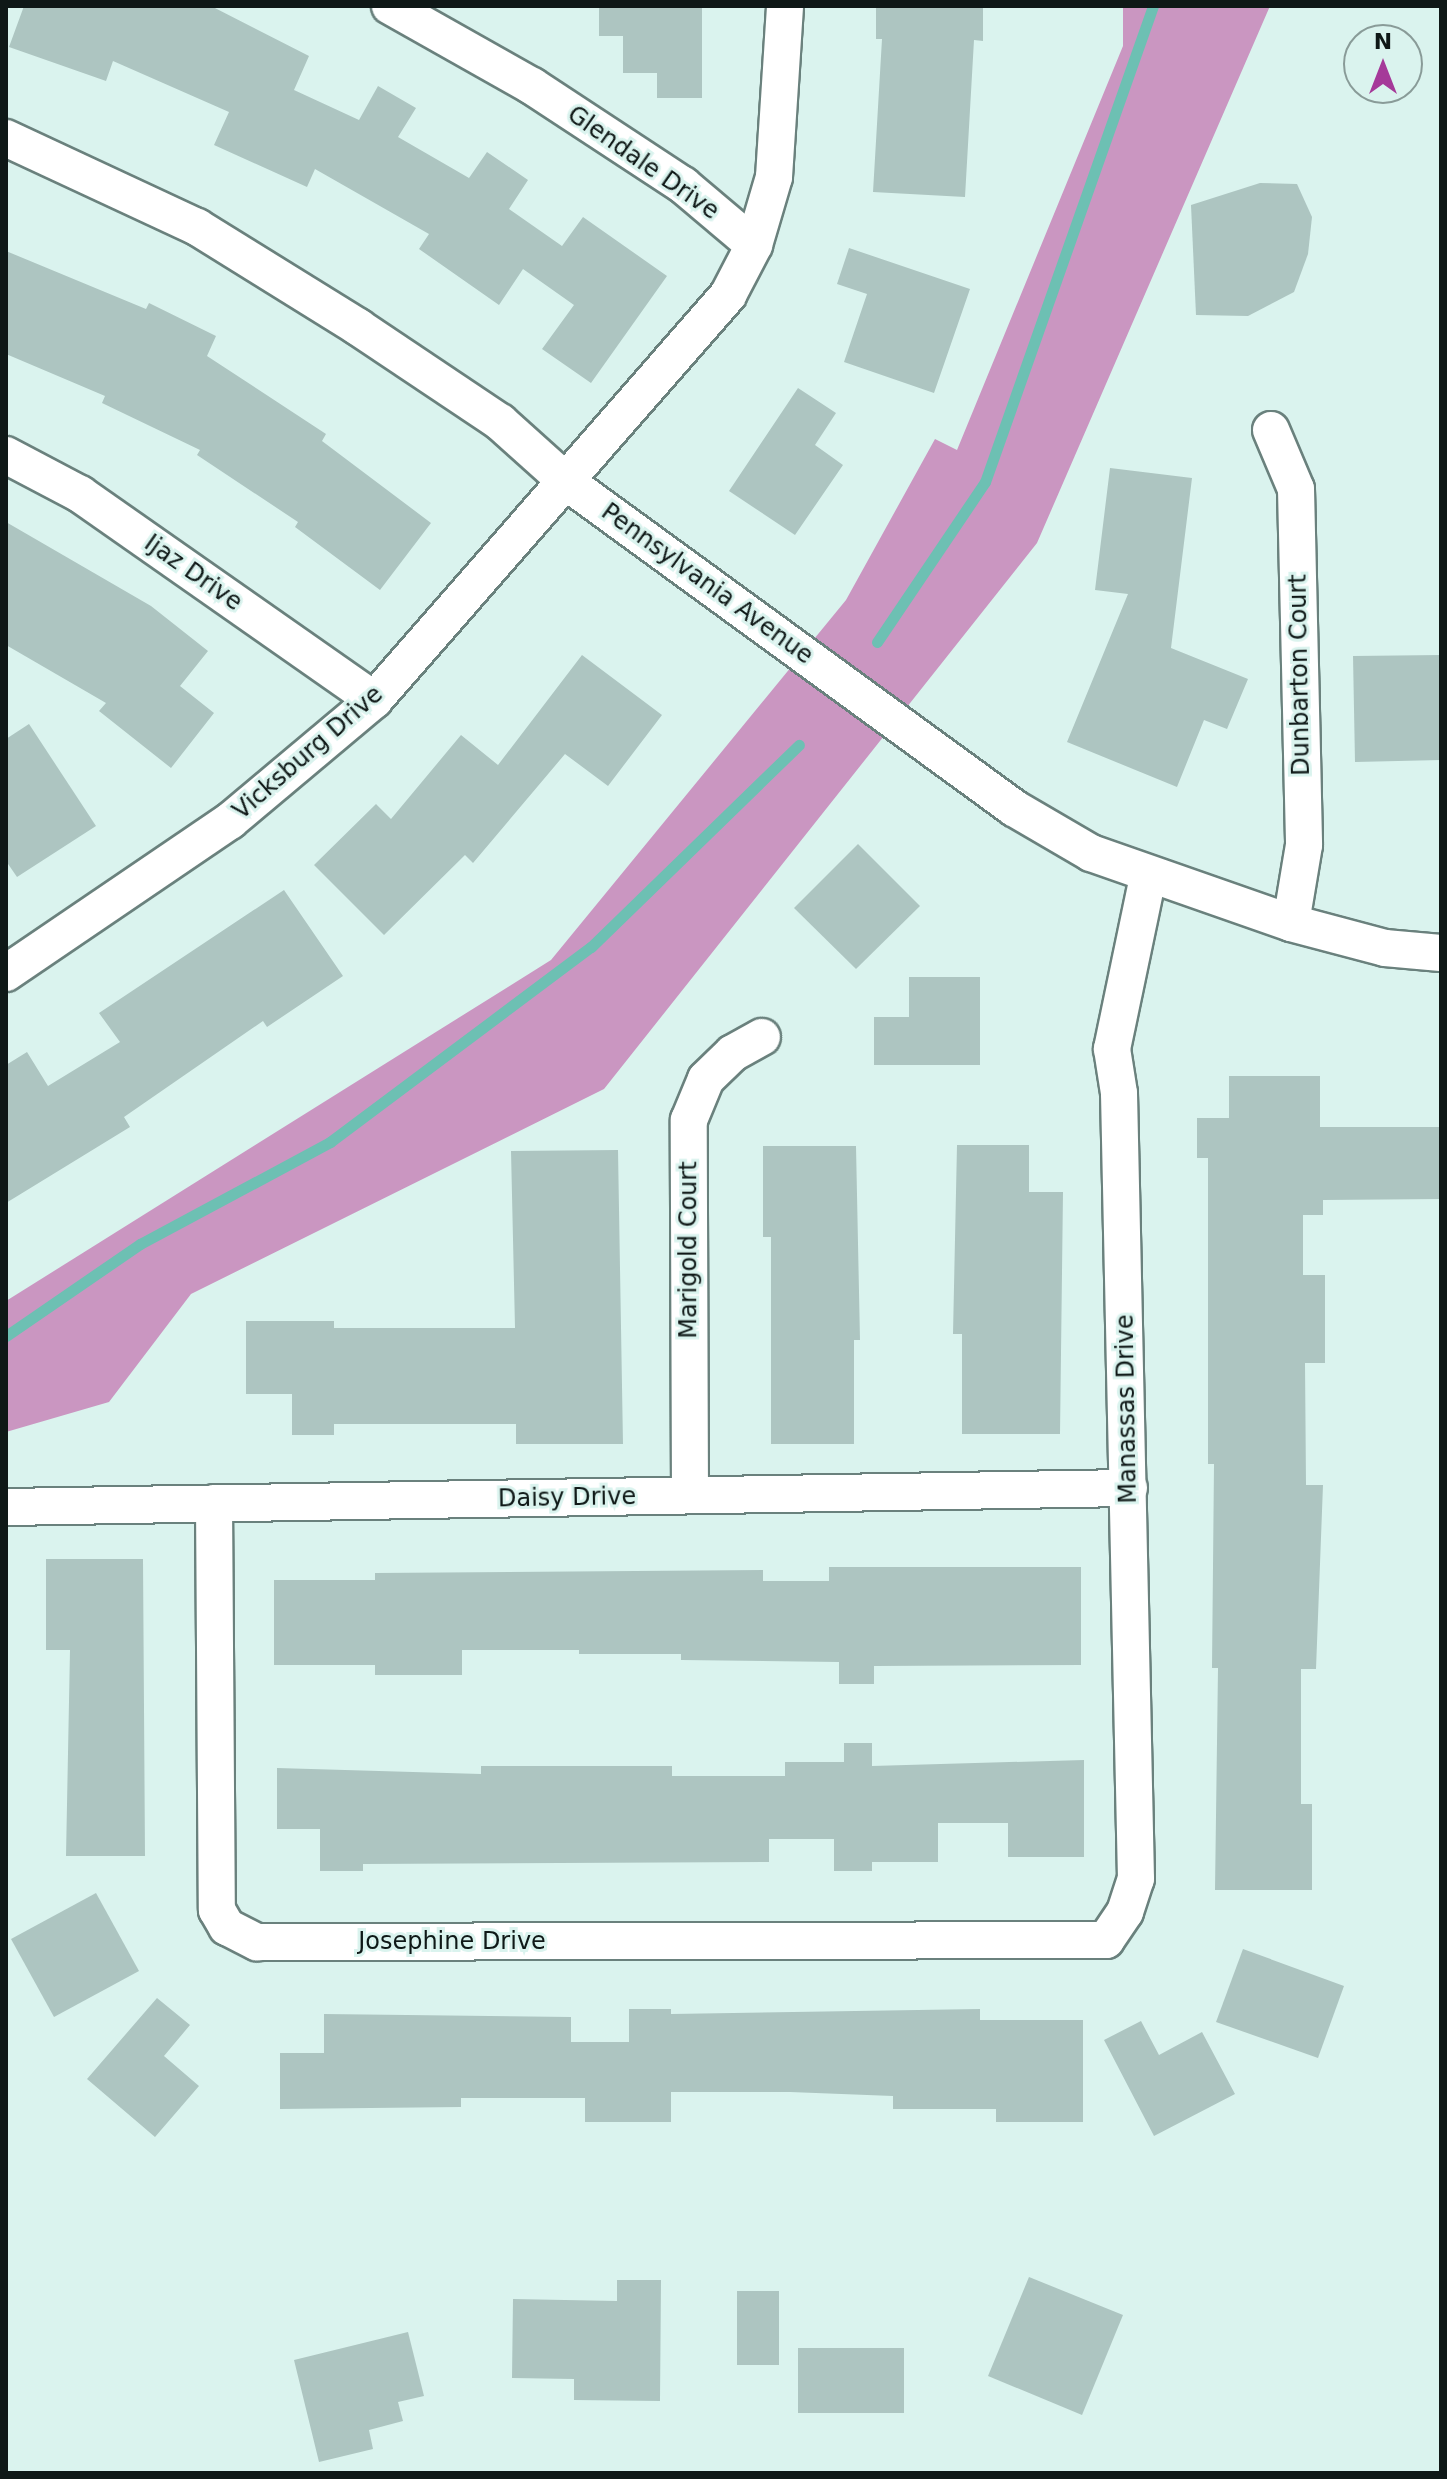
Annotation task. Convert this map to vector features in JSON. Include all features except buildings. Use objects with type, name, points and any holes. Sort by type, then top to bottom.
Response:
[{"type":"street","name":"Glendale Drive","points":[[390,6],[532,86],[683,185],[754,245]]},
{"type":"street","points":[[568,483],[728,295],[754,245],[774,177],[785,6]]},
{"type":"street","name":"Pennsylvania Avenue","points":[[6,138],[210,235],[500,422],[568,483],[1014,808],[1091,853],[1148,876],[1291,923],[1385,948],[1441,953]]},
{"type":"street","name":"Dunbarton Court","points":[[1271,430],[1296,489],[1304,845],[1291,923]]},
{"type":"street","name":"Ijaz Drive","points":[[6,455],[80,494],[374,700]]},
{"type":"street","name":"Vicksburg Drive","points":[[6,973],[230,821],[374,700],[568,483]]},
{"type":"street","name":"Manassas Drive","points":[[1106,1940],[1125,1912],[1136,1879],[1119,1093],[1112,1049],[1148,876]]},
{"type":"street","name":"Marigold Court","points":[[690,1495],[689,1120],[706,1079],[733,1053],[762,1037]]},
{"type":"street","name":"Daisy Drive","points":[[6,1507],[1129,1488]]},
{"type":"street","name":"Josephine Drive","points":[[214,1503],[217,1910],[227,1927],[257,1942],[1106,1940]]},
{"type":"shaded area","points":[[1123,6],[1270,6],[1037,543],[604,1089],[191,1294],[109,1402],[6,1432],[6,1301],[551,960],[846,600],[935,439],[957,450],[1123,46]]},
{"type":"waterway","points":[[877,642],[985,482],[1153,6]]},
{"type":"waterway","points":[[6,1336],[140,1244],[330,1142],[591,947],[799,745]]}]
